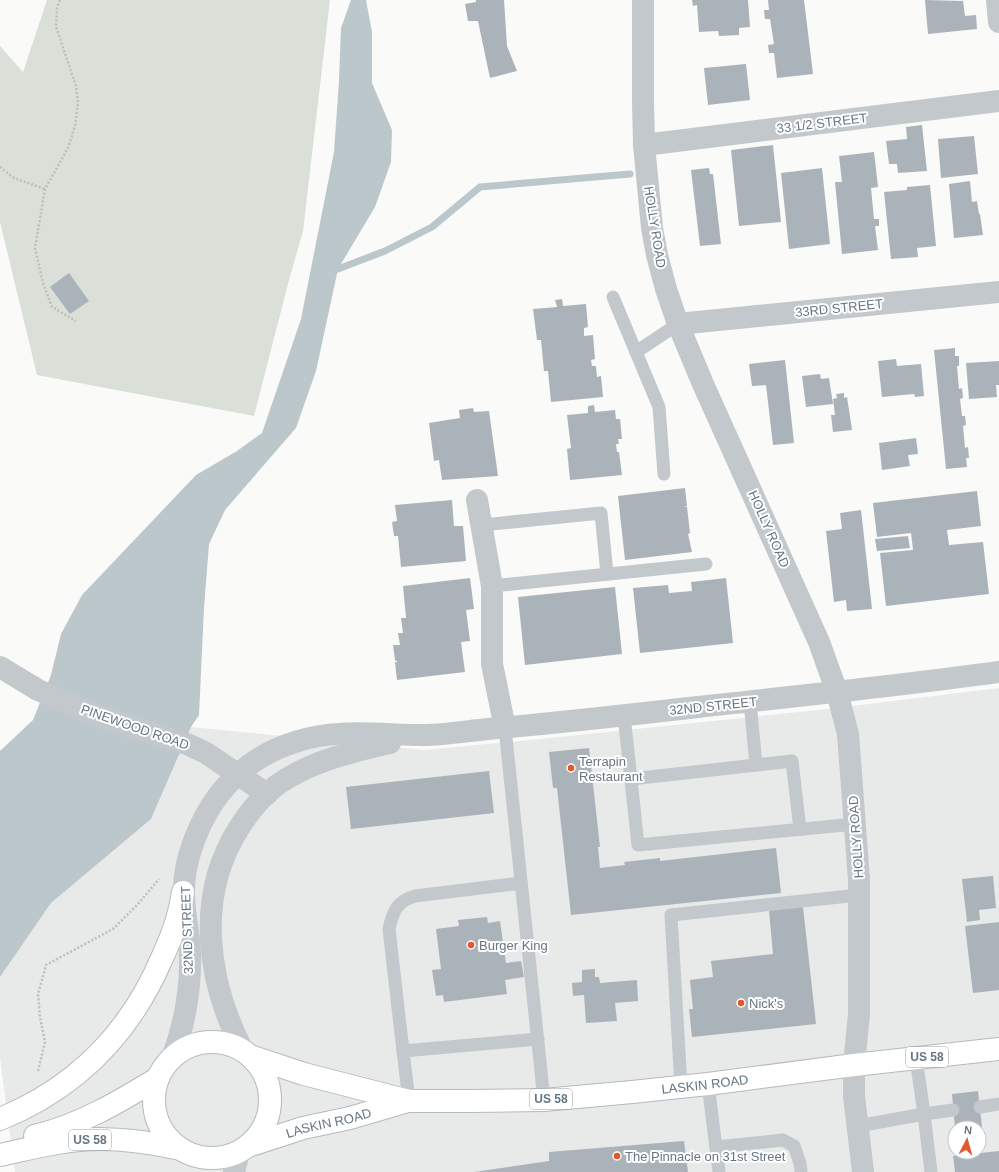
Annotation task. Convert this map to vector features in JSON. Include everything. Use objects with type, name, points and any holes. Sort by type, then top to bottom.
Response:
[{"type":"main road","points":[[0,1120],[51,1094],[82,1070],[113,1040],[135,1010],[154,979],[170,940],[182,902],[183,892]]},
{"type":"main road","name":"US 58","points":[[0,1144],[50,1132],[94,1115],[158,1078],[164,1067],[172,1058],[188,1047],[206,1042],[226,1043],[247,1053]]},
{"type":"main road","name":"LASKIN ROAD","points":[[247,1053],[304,1074],[409,1101],[544,1100],[708,1084],[854,1065],[999,1049]]},
{"type":"main road","points":[[240,1156],[260,1134],[268,1118],[271,1102],[269,1084],[262,1069],[247,1053]]},
{"type":"main road","points":[[158,1078],[154,1098],[157,1118],[166,1135],[181,1149]]},
{"type":"main road","name":"LASKIN ROAD","points":[[240,1156],[303,1128],[350,1118],[409,1101]]},
{"type":"main road","name":"US 58","points":[[0,1155],[56,1143],[98,1139],[148,1142],[181,1149],[195,1155],[210,1158],[240,1156]]},
{"type":"street","name":"HOLLY ROAD","points":[[643,0],[644,145],[652,228],[666,289],[678,324],[706,391],[819,642],[837,692],[848,734],[859,895],[859,1014],[854,1065],[854,1096],[863,1172]]},
{"type":"street","points":[[996,0],[999,22]]},
{"type":"street","name":"33 1/2 STREET","points":[[644,145],[999,101]]},
{"type":"street","name":"33RD STREET","points":[[678,324],[999,292]]},
{"type":"street","points":[[477,500],[492,586],[492,664],[505,728]]},
{"type":"street","name":"PINEWOOD ROAD","points":[[0,667],[38,690],[81,709],[115,722],[186,744],[206,753],[238,773],[267,794]]},
{"type":"street","name":"32ND STREET","points":[[172,1058],[186,1015],[190,971],[189,935],[183,892],[188,861],[202,822],[225,787],[238,773],[277,749],[296,741],[338,734],[426,735],[505,728],[750,702],[999,672]]},
{"type":"street","name":"32ND STREET","points":[[247,1053],[224,1006],[217,979],[210,927],[214,885],[226,852],[243,821],[257,803],[267,794],[291,777],[311,766],[348,752],[426,735]]},
{"type":"lane","points":[[613,297],[659,407],[664,474]]},
{"type":"lane","points":[[636,352],[678,324]]},
{"type":"lane","points":[[482,525],[601,513],[607,574]]},
{"type":"lane","points":[[492,586],[706,564]]},
{"type":"lane","points":[[750,702],[756,765]]},
{"type":"lane","points":[[624,715],[638,845],[855,824]]},
{"type":"lane","points":[[505,728],[544,1100]]},
{"type":"lane","points":[[631,779],[792,761],[800,829]]},
{"type":"lane","points":[[409,1101],[390,929],[392,917],[397,907],[405,899],[415,896],[521,883]]},
{"type":"lane","points":[[681,1087],[671,915],[859,895]]},
{"type":"lane","points":[[403,1051],[538,1039]]},
{"type":"lane","points":[[999,1049],[999,1054]]},
{"type":"lane","points":[[916,1058],[931,1172]]},
{"type":"lane","points":[[708,1084],[720,1172]]},
{"type":"lane","points":[[980,1107],[999,1104]]},
{"type":"lane","points":[[858,1126],[953,1110]]},
{"type":"lane","points":[[716,1147],[783,1140],[794,1146],[800,1163],[801,1172]]},
{"type":"path","points":[[60,0],[57,8],[56,27],[76,86],[78,102],[75,126],[68,148],[45,189],[35,248],[43,283],[52,307],[76,321]]},
{"type":"path","points":[[0,167],[14,178],[45,189]]},
{"type":"path","points":[[38,1071],[44,1042],[38,994],[46,966],[113,929],[138,904],[159,879]]},
{"type":"shaded area","points":[[47,0],[330,0],[303,231],[254,416],[37,375],[0,222],[0,46],[23,72]]},
{"type":"shaded area","points":[[351,0],[366,0],[372,32],[372,83],[392,130],[391,162],[375,207],[338,269],[316,371],[296,428],[225,510],[209,544],[204,608],[199,715],[191,727],[151,819],[51,903],[0,977],[0,751],[33,720],[51,675],[61,634],[82,595],[196,475],[237,451],[262,433],[301,319],[334,152],[341,28]]},
{"type":"shaded area","points":[[999,688],[999,1172],[15,1172],[0,1058],[0,977],[51,903],[151,819],[191,727],[424,750],[828,709]]},
{"type":"building","points":[[476,0],[504,0],[507,46],[517,71],[490,78],[478,21],[468,21],[465,4],[476,2]]},
{"type":"building","points":[[692,0],[748,0],[750,27],[739,28],[739,35],[719,36],[718,31],[699,32],[697,5],[693,6]]},
{"type":"building","points":[[768,0],[804,0],[813,74],[777,78],[774,53],[769,53],[768,45],[774,44],[770,19],[765,19],[764,10],[769,10]]},
{"type":"building","points":[[925,0],[963,1],[965,16],[976,15],[977,29],[928,34]]},
{"type":"building","points":[[746,64],[750,100],[708,105],[704,68]]},
{"type":"building","points":[[922,125],[927,171],[898,173],[897,164],[889,164],[886,141],[907,139],[906,127]]},
{"type":"building","points":[[974,136],[978,174],[941,178],[938,139]]},
{"type":"building","points":[[773,145],[781,222],[739,226],[731,150]]},
{"type":"building","points":[[874,152],[878,187],[871,188],[874,219],[879,219],[879,226],[875,226],[878,250],[842,254],[835,182],[842,182],[839,156]]},
{"type":"building","points":[[709,168],[710,174],[713,174],[721,244],[700,246],[691,170]]},
{"type":"building","points":[[822,168],[830,244],[789,249],[781,173]]},
{"type":"building","points":[[970,181],[972,202],[977,201],[983,235],[954,238],[949,184]]},
{"type":"building","points":[[930,185],[936,246],[917,248],[918,257],[891,259],[884,192],[907,190],[907,187]]},
{"type":"building","points":[[69,273],[89,301],[70,314],[50,287]]},
{"type":"building","points":[[562,299],[563,306],[586,304],[588,327],[584,328],[584,336],[593,335],[595,359],[591,360],[592,366],[596,366],[597,377],[601,376],[603,397],[551,402],[548,371],[544,371],[541,340],[537,340],[533,309],[557,307],[555,300]]},
{"type":"building","points":[[955,348],[955,356],[959,356],[959,366],[957,366],[959,389],[962,388],[963,398],[960,399],[962,416],[965,416],[966,425],[963,426],[965,448],[968,447],[969,458],[966,458],[967,467],[946,469],[934,350]]},
{"type":"building","points":[[896,359],[897,366],[921,364],[924,396],[915,397],[914,394],[882,397],[878,361]]},
{"type":"building","points":[[785,360],[794,443],[773,445],[766,385],[752,386],[749,364]]},
{"type":"building","points":[[999,361],[999,385],[996,385],[997,397],[969,399],[966,363]]},
{"type":"building","points":[[820,374],[821,379],[829,378],[833,404],[806,407],[802,376]]},
{"type":"building","points":[[844,393],[844,398],[847,397],[852,430],[833,432],[831,415],[835,415],[833,399],[837,398],[836,394]]},
{"type":"building","points":[[594,405],[595,412],[615,410],[616,419],[620,419],[622,439],[618,439],[619,444],[616,444],[617,452],[619,452],[622,475],[570,480],[567,449],[571,448],[567,415],[588,413],[588,406]]},
{"type":"building","points":[[473,408],[474,412],[489,411],[498,476],[442,480],[439,460],[434,461],[429,423],[460,418],[459,410]]},
{"type":"building","points":[[916,438],[918,454],[908,455],[910,466],[882,470],[879,443]]},
{"type":"building","points":[[685,488],[687,506],[684,506],[687,507],[690,533],[688,534],[692,552],[625,560],[618,496]]},
{"type":"building","points":[[977,491],[981,526],[947,530],[949,545],[983,542],[989,594],[886,606],[880,553],[913,550],[911,533],[877,537],[873,503]]},
{"type":"building","points":[[452,500],[454,526],[463,526],[466,561],[401,567],[398,536],[394,536],[392,522],[397,521],[395,505]]},
{"type":"building","points":[[861,510],[872,609],[847,611],[846,600],[834,602],[826,531],[842,529],[840,513]]},
{"type":"building","points":[[908,536],[910,548],[877,551],[875,539]]},
{"type":"building","points":[[470,578],[474,609],[466,610],[470,641],[461,642],[465,672],[397,680],[395,662],[398,662],[395,660],[393,645],[400,645],[398,633],[403,633],[401,618],[406,618],[403,586]]},
{"type":"building","points":[[726,578],[733,643],[640,653],[633,588],[668,585],[669,593],[692,591],[691,582]]},
{"type":"building","points":[[615,587],[622,654],[525,665],[518,597]]},
{"type":"building","points":[[589,748],[600,847],[598,847],[600,868],[625,865],[624,862],[660,858],[660,861],[776,848],[781,893],[571,915],[557,788],[553,788],[549,752]]},
{"type":"building","points":[[489,771],[494,813],[351,829],[346,787]]},
{"type":"building","points":[[993,876],[996,908],[979,910],[980,920],[967,922],[962,879]]},
{"type":"building","points":[[803,907],[816,1024],[692,1037],[689,1009],[693,1009],[690,980],[713,977],[711,961],[773,954],[769,910]]},
{"type":"building","name":"Burger King","points":[[487,917],[488,923],[500,921],[506,963],[521,961],[524,977],[505,980],[507,994],[444,1002],[443,995],[436,996],[432,970],[441,969],[436,929],[459,926],[458,920]]},
{"type":"building","points":[[999,922],[999,990],[973,993],[965,926]]},
{"type":"building","points":[[595,969],[595,977],[599,977],[600,983],[637,980],[638,1001],[615,1003],[617,1021],[586,1023],[584,995],[573,996],[572,983],[582,982],[582,970]]},
{"type":"building","points":[[978,1091],[981,1120],[954,1120],[952,1094]]},
{"type":"building","name":"The Pinnacle on 31st Street","points":[[684,1141],[688,1172],[474,1172],[549,1161],[549,1152]]},
{"type":"building","points":[[999,1151],[999,1172],[955,1172],[954,1160],[987,1160],[987,1152]]},
{"type":"waterway","points":[[338,269],[385,251],[432,227],[480,187],[630,174]]},
{"type":"place","name":"Terrapin Restaurant","points":[[571,768]]},
{"type":"place","name":"Burger King","points":[[471,945]]},
{"type":"place","name":"Nick's","points":[[741,1003]]},
{"type":"place","name":"The Pinnacle on 31st Street","points":[[617,1156]]}]
